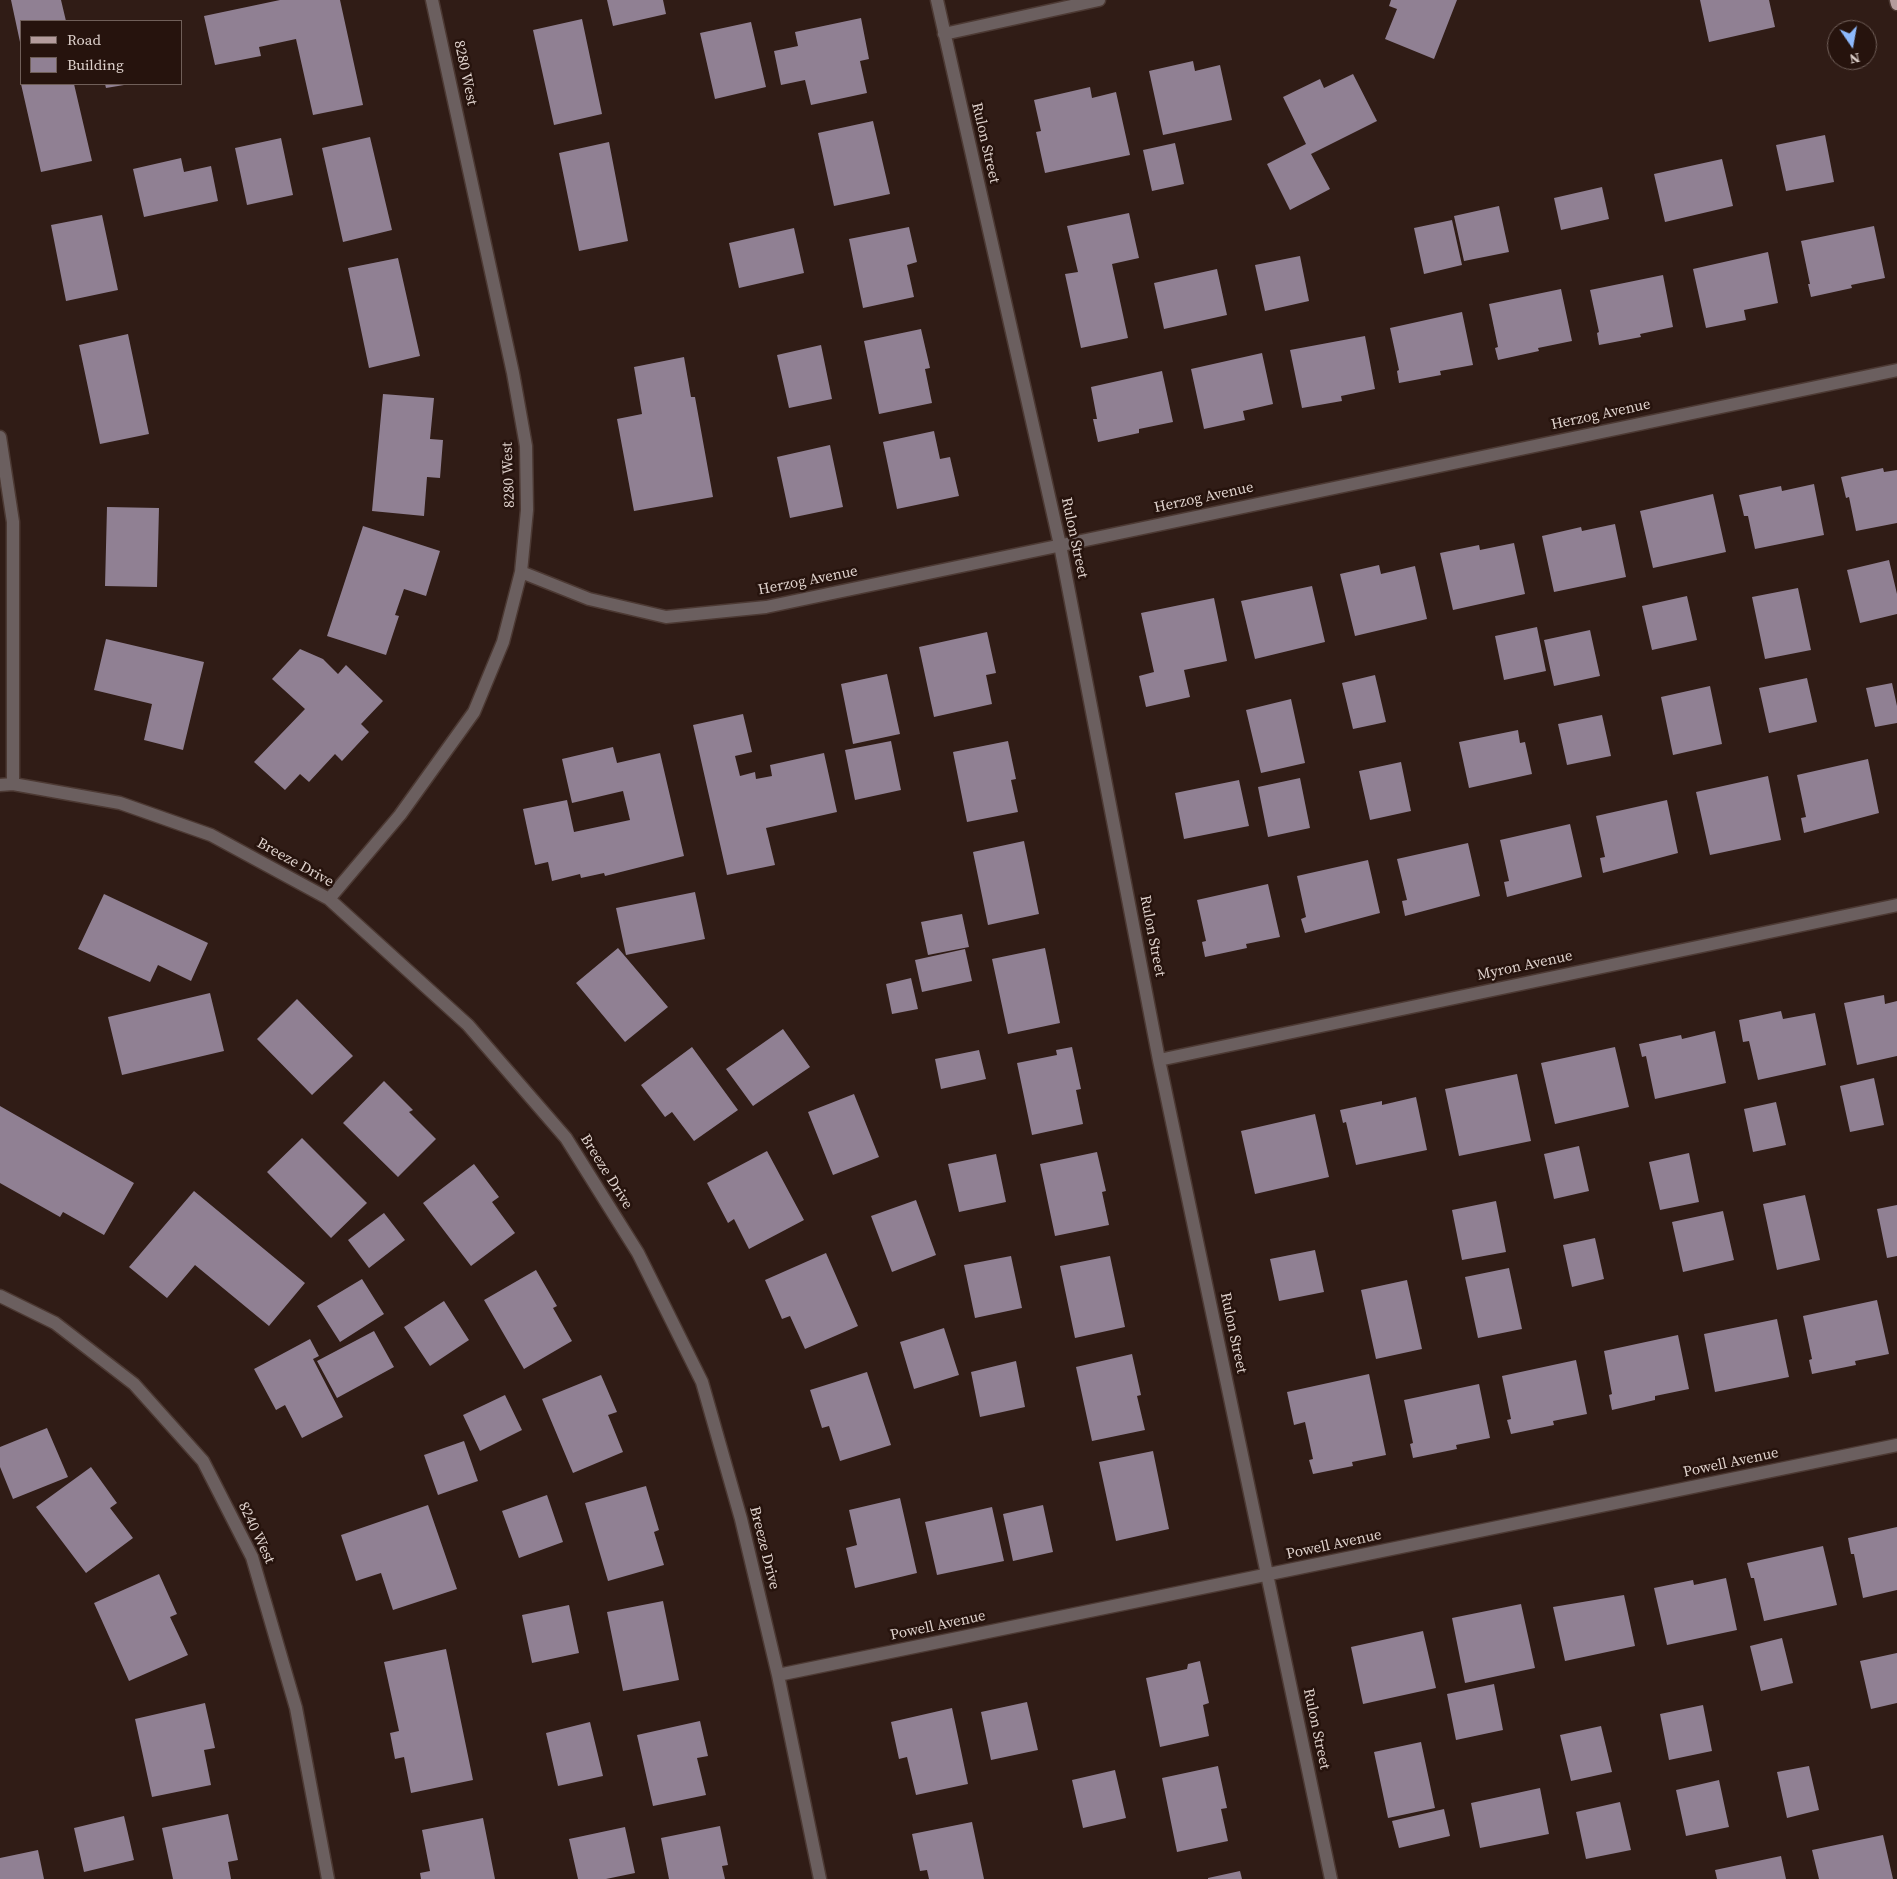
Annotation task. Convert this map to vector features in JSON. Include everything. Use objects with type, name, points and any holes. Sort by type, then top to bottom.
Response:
[{"type":"street","name":"8280 West","points":[[329,899],[400,815],[474,712],[503,642],[521,572],[527,510],[526,446],[511,363],[432,0]]},
{"type":"street","name":"Rulon Street","points":[[937,0],[1060,545],[1159,1060],[1331,1879]]},
{"type":"street","points":[[944,34],[1099,0]]},
{"type":"street","name":"Herzog Avenue","points":[[521,572],[589,599],[666,617],[766,607],[1897,370]]},
{"type":"street","points":[[0,437],[13,522],[6,784]]},
{"type":"street","name":"Breeze Drive","points":[[6,784],[120,802],[211,835],[329,899],[468,1025],[566,1138],[638,1253],[702,1382],[741,1518],[778,1675],[820,1879]]},
{"type":"street","name":"Myron Avenue","points":[[1159,1060],[1897,904]]},
{"type":"street","name":"8240 West","points":[[0,1296],[55,1324],[134,1384],[203,1462],[252,1557],[296,1708],[328,1879]]},
{"type":"street","name":"Powell Avenue","points":[[778,1675],[1897,1445]]},
{"type":"building","points":[[11,0],[61,0],[66,20],[20,20],[20,42]]},
{"type":"building","points":[[280,0],[340,0],[363,105],[313,115],[296,39],[259,47],[261,56],[215,65],[204,16]]},
{"type":"building","points":[[607,0],[663,0],[666,14],[613,26]]},
{"type":"building","points":[[1391,0],[1457,0],[1434,59],[1385,39],[1397,9],[1389,6]]},
{"type":"building","points":[[1700,0],[1769,0],[1775,27],[1709,42]]},
{"type":"building","points":[[861,18],[869,59],[860,61],[867,93],[811,105],[805,80],[781,85],[774,51],[798,46],[795,32]]},
{"type":"building","points":[[582,19],[602,114],[554,125],[533,30]]},
{"type":"building","points":[[751,22],[766,87],[715,99],[700,33]]},
{"type":"building","points":[[1193,61],[1195,71],[1220,65],[1232,120],[1163,135],[1149,71]]},
{"type":"building","points":[[1353,74],[1377,121],[1311,154],[1330,189],[1290,210],[1267,164],[1306,144],[1283,97],[1320,79],[1324,88]]},
{"type":"building","points":[[21,85],[74,85],[92,161],[41,172]]},
{"type":"building","points":[[105,85],[124,85],[106,88]]},
{"type":"building","points":[[1090,87],[1092,98],[1116,92],[1130,155],[1045,173],[1036,132],[1041,131],[1034,100]]},
{"type":"building","points":[[873,121],[890,194],[834,206],[818,133]]},
{"type":"building","points":[[1825,135],[1834,182],[1786,191],[1776,145]]},
{"type":"building","points":[[370,137],[392,230],[343,242],[322,148]]},
{"type":"building","points":[[281,138],[293,195],[247,205],[235,148]]},
{"type":"building","points":[[609,142],[628,241],[579,251],[559,153]]},
{"type":"building","points":[[1175,143],[1184,184],[1152,191],[1143,150]]},
{"type":"building","points":[[181,158],[184,172],[211,166],[218,201],[144,217],[133,169]]},
{"type":"building","points":[[1722,159],[1733,206],[1665,222],[1654,174]]},
{"type":"building","points":[[1602,187],[1609,219],[1561,230],[1554,198]]},
{"type":"building","points":[[1499,206],[1509,252],[1464,261],[1454,216]]},
{"type":"building","points":[[1129,213],[1139,258],[1112,264],[1128,338],[1081,348],[1065,274],[1078,272],[1067,226]]},
{"type":"building","points":[[102,215],[118,290],[66,301],[51,225]]},
{"type":"building","points":[[1452,220],[1462,265],[1424,274],[1414,228]]},
{"type":"building","points":[[1874,226],[1885,278],[1851,285],[1852,288],[1811,297],[1801,241]]},
{"type":"building","points":[[909,227],[917,262],[907,265],[914,297],[863,308],[849,239]]},
{"type":"building","points":[[794,228],[804,273],[739,288],[729,243]]},
{"type":"building","points":[[1768,252],[1778,303],[1744,310],[1746,320],[1706,328],[1693,269]]},
{"type":"building","points":[[1300,256],[1309,301],[1265,311],[1255,265]]},
{"type":"building","points":[[398,258],[420,356],[369,368],[348,268]]},
{"type":"building","points":[[1217,269],[1227,315],[1164,329],[1154,283]]},
{"type":"building","points":[[1663,275],[1673,327],[1640,334],[1641,337],[1599,345],[1597,333],[1599,332],[1590,290]]},
{"type":"building","points":[[1561,289],[1572,341],[1538,348],[1539,351],[1498,360],[1495,348],[1498,347],[1489,304]]},
{"type":"building","points":[[1462,312],[1473,365],[1440,371],[1441,375],[1399,383],[1397,371],[1399,370],[1390,328]]},
{"type":"building","points":[[921,329],[930,368],[925,369],[932,403],[879,414],[864,341]]},
{"type":"building","points":[[128,334],[149,434],[100,444],[79,345]]},
{"type":"building","points":[[1365,336],[1375,389],[1341,396],[1342,401],[1302,408],[1290,350]]},
{"type":"building","points":[[821,345],[832,399],[789,408],[777,355]]},
{"type":"building","points":[[1262,353],[1273,404],[1243,411],[1245,420],[1204,429],[1191,369]]},
{"type":"building","points":[[684,357],[691,397],[695,397],[713,497],[634,511],[617,419],[642,414],[634,367]]},
{"type":"building","points":[[1162,371],[1173,422],[1139,429],[1139,433],[1098,442],[1093,419],[1097,419],[1091,387]]},
{"type":"building","points":[[383,394],[434,398],[430,439],[443,440],[440,478],[427,477],[424,516],[372,511]]},
{"type":"building","points":[[934,431],[940,459],[950,457],[959,496],[897,509],[883,442]]},
{"type":"building","points":[[830,445],[843,507],[790,518],[777,457]]},
{"type":"building","points":[[1883,468],[1884,472],[1897,470],[1897,523],[1856,531],[1849,497],[1846,498],[1841,477]]},
{"type":"building","points":[[1814,484],[1824,535],[1755,549],[1748,516],[1744,516],[1739,495],[1781,486],[1782,491]]},
{"type":"building","points":[[1713,494],[1726,552],[1653,568],[1640,511]]},
{"type":"building","points":[[107,507],[159,508],[157,587],[105,586]]},
{"type":"building","points":[[1615,524],[1626,577],[1554,592],[1542,536],[1581,527],[1582,531]]},
{"type":"building","points":[[363,526],[440,551],[426,596],[404,589],[395,615],[399,616],[386,655],[327,636]]},
{"type":"building","points":[[1514,543],[1525,594],[1453,610],[1440,553],[1479,545],[1480,550]]},
{"type":"building","points":[[1889,560],[1897,594],[1897,614],[1860,623],[1847,570]]},
{"type":"building","points":[[1379,565],[1381,574],[1415,566],[1427,619],[1355,636],[1340,574]]},
{"type":"building","points":[[1312,586],[1325,642],[1255,659],[1241,601]]},
{"type":"building","points":[[1798,588],[1811,650],[1765,659],[1752,597]]},
{"type":"building","points":[[1687,596],[1697,640],[1652,650],[1642,606]]},
{"type":"building","points":[[1214,598],[1227,661],[1184,670],[1190,697],[1146,707],[1139,676],[1154,672],[1141,613]]},
{"type":"building","points":[[1537,627],[1546,671],[1504,680],[1495,636]]},
{"type":"building","points":[[1590,630],[1600,676],[1554,686],[1544,640]]},
{"type":"building","points":[[987,632],[996,673],[986,675],[992,704],[934,717],[919,647]]},
{"type":"building","points":[[106,639],[204,662],[183,750],[144,740],[152,704],[94,690]]},
{"type":"building","points":[[300,649],[323,659],[338,674],[346,665],[383,701],[361,724],[369,732],[342,761],[335,754],[309,782],[300,774],[285,790],[254,762],[305,709],[272,679]]},
{"type":"building","points":[[887,674],[900,734],[853,744],[841,684]]},
{"type":"building","points":[[1375,675],[1386,722],[1353,729],[1342,683]]},
{"type":"building","points":[[1807,678],[1817,722],[1769,733],[1759,688]]},
{"type":"building","points":[[1892,683],[1897,706],[1897,723],[1875,727],[1866,688]]},
{"type":"building","points":[[1710,686],[1722,744],[1673,755],[1661,697]]},
{"type":"building","points":[[1291,699],[1305,763],[1261,773],[1246,710]]},
{"type":"building","points":[[743,714],[752,752],[735,756],[740,776],[755,772],[756,779],[772,776],[770,765],[824,753],[837,812],[766,828],[775,865],[727,875],[693,725]]},
{"type":"building","points":[[1602,715],[1611,756],[1567,765],[1558,724]]},
{"type":"building","points":[[1518,730],[1520,743],[1525,742],[1532,774],[1469,788],[1459,742]]},
{"type":"building","points":[[891,741],[901,790],[855,800],[845,750]]},
{"type":"building","points":[[1008,741],[1016,779],[1011,780],[1018,812],[967,822],[953,752]]},
{"type":"building","points":[[613,747],[617,763],[660,753],[684,856],[605,876],[604,873],[581,878],[580,874],[552,881],[548,862],[535,865],[523,809],[567,800],[574,832],[630,820],[623,791],[572,803],[562,759]]},
{"type":"building","points":[[1868,759],[1879,813],[1804,833],[1801,818],[1806,817],[1797,775]]},
{"type":"building","points":[[1401,762],[1411,811],[1370,820],[1359,771]]},
{"type":"building","points":[[1768,776],[1781,840],[1710,855],[1696,792]]},
{"type":"building","points":[[1300,778],[1310,828],[1268,837],[1258,787]]},
{"type":"building","points":[[1239,780],[1249,826],[1184,839],[1175,793]]},
{"type":"building","points":[[1667,800],[1678,853],[1603,873],[1600,858],[1605,857],[1596,816]]},
{"type":"building","points":[[1570,824],[1582,877],[1507,897],[1504,882],[1509,881],[1500,840]]},
{"type":"building","points":[[1024,841],[1039,914],[988,925],[973,852]]},
{"type":"building","points":[[1468,843],[1480,896],[1405,916],[1402,901],[1407,900],[1397,859]]},
{"type":"building","points":[[1368,860],[1380,913],[1305,933],[1301,919],[1306,917],[1297,876]]},
{"type":"building","points":[[1268,884],[1280,937],[1246,944],[1247,948],[1205,957],[1202,942],[1206,941],[1197,900]]},
{"type":"building","points":[[695,892],[705,939],[626,955],[616,908]]},
{"type":"building","points":[[104,894],[208,943],[191,981],[158,965],[150,982],[78,949]]},
{"type":"building","points":[[962,914],[969,947],[928,955],[921,922]]},
{"type":"building","points":[[618,948],[668,1007],[625,1042],[576,983]]},
{"type":"building","points":[[1045,948],[1060,1023],[1008,1034],[992,959]]},
{"type":"building","points":[[965,949],[972,981],[922,992],[915,960]]},
{"type":"building","points":[[911,978],[918,1009],[892,1014],[886,984]]},
{"type":"building","points":[[210,993],[224,1051],[122,1075],[108,1017]]},
{"type":"building","points":[[1884,995],[1885,1004],[1897,1001],[1897,1056],[1857,1065],[1844,1003]]},
{"type":"building","points":[[297,999],[353,1056],[312,1095],[257,1039]]},
{"type":"building","points":[[1781,1011],[1783,1019],[1815,1013],[1826,1065],[1758,1080],[1749,1041],[1743,1042],[1739,1020]]},
{"type":"building","points":[[783,1029],[810,1067],[753,1106],[726,1069]]},
{"type":"building","points":[[1715,1031],[1726,1083],[1655,1099],[1646,1056],[1642,1057],[1639,1044],[1681,1035],[1682,1039]]},
{"type":"building","points":[[692,1047],[738,1110],[694,1141],[672,1112],[665,1117],[641,1085]]},
{"type":"building","points":[[1072,1047],[1081,1089],[1076,1090],[1083,1124],[1032,1135],[1017,1063],[1057,1055],[1056,1050]]},
{"type":"building","points":[[1615,1047],[1629,1107],[1555,1124],[1541,1063]]},
{"type":"building","points":[[979,1050],[986,1079],[941,1089],[935,1059]]},
{"type":"building","points":[[1517,1074],[1531,1141],[1459,1156],[1445,1089]]},
{"type":"building","points":[[1874,1078],[1884,1125],[1850,1132],[1840,1086]]},
{"type":"building","points":[[384,1081],[413,1110],[409,1112],[436,1139],[398,1177],[343,1123]]},
{"type":"building","points":[[854,1094],[879,1157],[833,1175],[808,1112]]},
{"type":"building","points":[[1416,1097],[1427,1150],[1356,1165],[1346,1122],[1343,1123],[1340,1110],[1382,1101],[1382,1105]]},
{"type":"building","points":[[1776,1102],[1786,1145],[1753,1152],[1744,1109]]},
{"type":"building","points":[[0,1106],[134,1183],[104,1235],[63,1212],[60,1217],[0,1183]]},
{"type":"building","points":[[1315,1114],[1329,1177],[1255,1194],[1241,1131]]},
{"type":"building","points":[[302,1138],[367,1203],[331,1238],[267,1172]]},
{"type":"building","points":[[1579,1146],[1589,1191],[1554,1199],[1544,1154]]},
{"type":"building","points":[[767,1151],[804,1220],[749,1249],[734,1219],[728,1223],[707,1183]]},
{"type":"building","points":[[1097,1152],[1106,1191],[1102,1192],[1109,1225],[1055,1236],[1040,1164]]},
{"type":"building","points":[[1689,1153],[1699,1202],[1660,1210],[1649,1162]]},
{"type":"building","points":[[996,1154],[1006,1202],[959,1212],[948,1164]]},
{"type":"building","points":[[474,1164],[499,1197],[492,1202],[515,1233],[471,1266],[423,1203]]},
{"type":"building","points":[[194,1191],[305,1283],[269,1326],[195,1265],[167,1298],[129,1267]]},
{"type":"building","points":[[1805,1195],[1820,1260],[1777,1270],[1763,1204]]},
{"type":"building","points":[[916,1200],[936,1255],[892,1272],[871,1216]]},
{"type":"building","points":[[1496,1201],[1506,1252],[1462,1260],[1452,1210]]},
{"type":"building","points":[[1897,1205],[1897,1256],[1887,1258],[1877,1209]]},
{"type":"building","points":[[1723,1211],[1734,1260],[1683,1272],[1672,1222]]},
{"type":"building","points":[[384,1213],[405,1240],[369,1268],[348,1240]]},
{"type":"building","points":[[1595,1238],[1604,1279],[1572,1287],[1563,1245]]},
{"type":"building","points":[[1315,1250],[1324,1292],[1279,1301],[1270,1259]]},
{"type":"building","points":[[826,1253],[858,1326],[805,1349],[790,1316],[782,1319],[765,1280]]},
{"type":"building","points":[[1011,1256],[1022,1308],[975,1318],[964,1265]]},
{"type":"building","points":[[1110,1256],[1125,1327],[1075,1338],[1060,1266]]},
{"type":"building","points":[[1509,1268],[1522,1329],[1478,1338],[1465,1277]]},
{"type":"building","points":[[536,1270],[557,1306],[553,1308],[572,1341],[524,1369],[484,1300]]},
{"type":"building","points":[[362,1279],[384,1314],[340,1342],[317,1306]]},
{"type":"building","points":[[1407,1280],[1422,1349],[1376,1359],[1361,1290]]},
{"type":"building","points":[[1877,1300],[1889,1354],[1855,1361],[1856,1365],[1812,1374],[1809,1360],[1812,1359],[1803,1316]]},
{"type":"building","points":[[444,1301],[469,1340],[430,1366],[404,1327]]},
{"type":"building","points":[[1777,1319],[1789,1377],[1715,1392],[1704,1334]]},
{"type":"building","points":[[944,1328],[959,1375],[914,1389],[900,1342]]},
{"type":"building","points":[[374,1331],[394,1367],[337,1398],[317,1361]]},
{"type":"building","points":[[1678,1335],[1689,1389],[1655,1396],[1655,1400],[1612,1410],[1609,1395],[1612,1394],[1604,1351]]},
{"type":"building","points":[[310,1339],[319,1356],[313,1359],[343,1417],[302,1438],[285,1405],[276,1410],[254,1369]]},
{"type":"building","points":[[1132,1354],[1141,1395],[1137,1396],[1145,1430],[1092,1441],[1076,1367]]},
{"type":"building","points":[[1576,1360],[1587,1414],[1553,1421],[1554,1425],[1511,1434],[1507,1420],[1511,1419],[1502,1376]]},
{"type":"building","points":[[1016,1361],[1025,1407],[980,1417],[971,1372]]},
{"type":"building","points":[[867,1372],[891,1445],[840,1461],[829,1426],[822,1428],[810,1390]]},
{"type":"building","points":[[1369,1374],[1386,1455],[1352,1462],[1353,1466],[1313,1474],[1309,1460],[1313,1459],[1305,1422],[1294,1425],[1287,1392]]},
{"type":"building","points":[[601,1375],[617,1412],[608,1415],[623,1452],[573,1473],[542,1399]]},
{"type":"building","points":[[1479,1384],[1490,1438],[1456,1445],[1457,1449],[1413,1458],[1410,1444],[1413,1443],[1404,1400]]},
{"type":"building","points":[[505,1395],[522,1430],[480,1451],[463,1415]]},
{"type":"building","points":[[47,1428],[68,1477],[13,1499],[0,1467],[0,1447]]},
{"type":"building","points":[[464,1441],[478,1481],[438,1495],[424,1455]]},
{"type":"building","points":[[1153,1451],[1169,1529],[1116,1541],[1099,1462]]},
{"type":"building","points":[[91,1467],[117,1503],[110,1508],[133,1538],[86,1573],[36,1507]]},
{"type":"building","points":[[646,1486],[659,1530],[654,1532],[664,1565],[608,1581],[585,1503]]},
{"type":"building","points":[[547,1495],[563,1542],[519,1558],[502,1511]]},
{"type":"building","points":[[900,1498],[917,1573],[855,1588],[846,1548],[857,1545],[849,1510]]},
{"type":"building","points":[[428,1505],[457,1589],[393,1610],[381,1573],[356,1581],[341,1535]]},
{"type":"building","points":[[1043,1505],[1053,1552],[1013,1561],[1003,1514]]},
{"type":"building","points":[[992,1507],[1004,1561],[937,1575],[925,1522]]},
{"type":"building","points":[[1897,1527],[1897,1590],[1863,1598],[1854,1554],[1851,1554],[1848,1538]]},
{"type":"building","points":[[1823,1546],[1837,1605],[1764,1621],[1754,1578],[1751,1578],[1747,1563]]},
{"type":"building","points":[[159,1574],[177,1614],[170,1617],[188,1655],[129,1681],[94,1603]]},
{"type":"building","points":[[1726,1578],[1737,1630],[1667,1645],[1654,1588],[1693,1580],[1694,1585]]},
{"type":"building","points":[[1624,1595],[1635,1646],[1565,1661],[1553,1607]]},
{"type":"building","points":[[663,1601],[679,1680],[623,1691],[607,1612]]},
{"type":"building","points":[[1521,1604],[1535,1668],[1465,1683],[1452,1618]]},
{"type":"building","points":[[569,1605],[579,1653],[532,1663],[522,1615]]},
{"type":"building","points":[[1423,1631],[1436,1688],[1363,1704],[1351,1647]]},
{"type":"building","points":[[1782,1638],[1793,1683],[1761,1691],[1750,1646]]},
{"type":"building","points":[[446,1649],[473,1780],[411,1793],[404,1757],[395,1759],[390,1733],[399,1731],[384,1662]]},
{"type":"building","points":[[1897,1653],[1897,1703],[1871,1709],[1860,1661]]},
{"type":"building","points":[[1200,1661],[1209,1703],[1203,1705],[1209,1736],[1160,1747],[1146,1678],[1187,1669],[1188,1664]]},
{"type":"building","points":[[1494,1684],[1503,1730],[1456,1740],[1447,1694]]},
{"type":"building","points":[[1027,1702],[1038,1750],[991,1760],[981,1712]]},
{"type":"building","points":[[205,1703],[215,1748],[204,1750],[211,1785],[152,1797],[135,1719]]},
{"type":"building","points":[[1703,1705],[1712,1751],[1669,1760],[1660,1714]]},
{"type":"building","points":[[952,1708],[968,1784],[916,1795],[907,1757],[899,1759],[891,1722]]},
{"type":"building","points":[[700,1721],[708,1756],[697,1758],[706,1795],[653,1806],[637,1735]]},
{"type":"building","points":[[590,1722],[603,1776],[558,1786],[546,1733]]},
{"type":"building","points":[[1601,1726],[1612,1772],[1571,1781],[1560,1735]]},
{"type":"building","points":[[1421,1742],[1435,1808],[1388,1818],[1374,1752]]},
{"type":"building","points":[[1218,1766],[1227,1808],[1221,1809],[1228,1841],[1177,1852],[1162,1778]]},
{"type":"building","points":[[1809,1766],[1819,1810],[1787,1818],[1777,1772]]},
{"type":"building","points":[[1115,1770],[1126,1818],[1083,1828],[1072,1780]]},
{"type":"building","points":[[1719,1780],[1729,1827],[1686,1836],[1676,1790]]},
{"type":"building","points":[[1540,1788],[1549,1834],[1480,1848],[1471,1803]]},
{"type":"building","points":[[1620,1802],[1631,1850],[1586,1859],[1576,1812]]},
{"type":"building","points":[[1444,1809],[1450,1836],[1399,1848],[1392,1821]]},
{"type":"building","points":[[228,1814],[238,1860],[228,1862],[231,1879],[173,1879],[162,1828]]},
{"type":"building","points":[[124,1816],[134,1860],[84,1872],[74,1828]]},
{"type":"building","points":[[483,1818],[495,1879],[421,1879],[420,1873],[430,1871],[422,1830]]},
{"type":"building","points":[[972,1822],[984,1879],[929,1879],[927,1870],[920,1871],[912,1834]]},
{"type":"building","points":[[720,1826],[728,1865],[722,1866],[725,1879],[669,1879],[661,1838]]},
{"type":"building","points":[[625,1827],[635,1873],[606,1879],[578,1879],[569,1839]]},
{"type":"building","points":[[1883,1835],[1893,1879],[1819,1879],[1812,1850]]},
{"type":"building","points":[[38,1850],[44,1879],[0,1879],[0,1858]]},
{"type":"building","points":[[1781,1856],[1786,1879],[1717,1879],[1715,1870]]},
{"type":"building","points":[[1240,1871],[1242,1879],[1208,1879],[1208,1878]]}]
